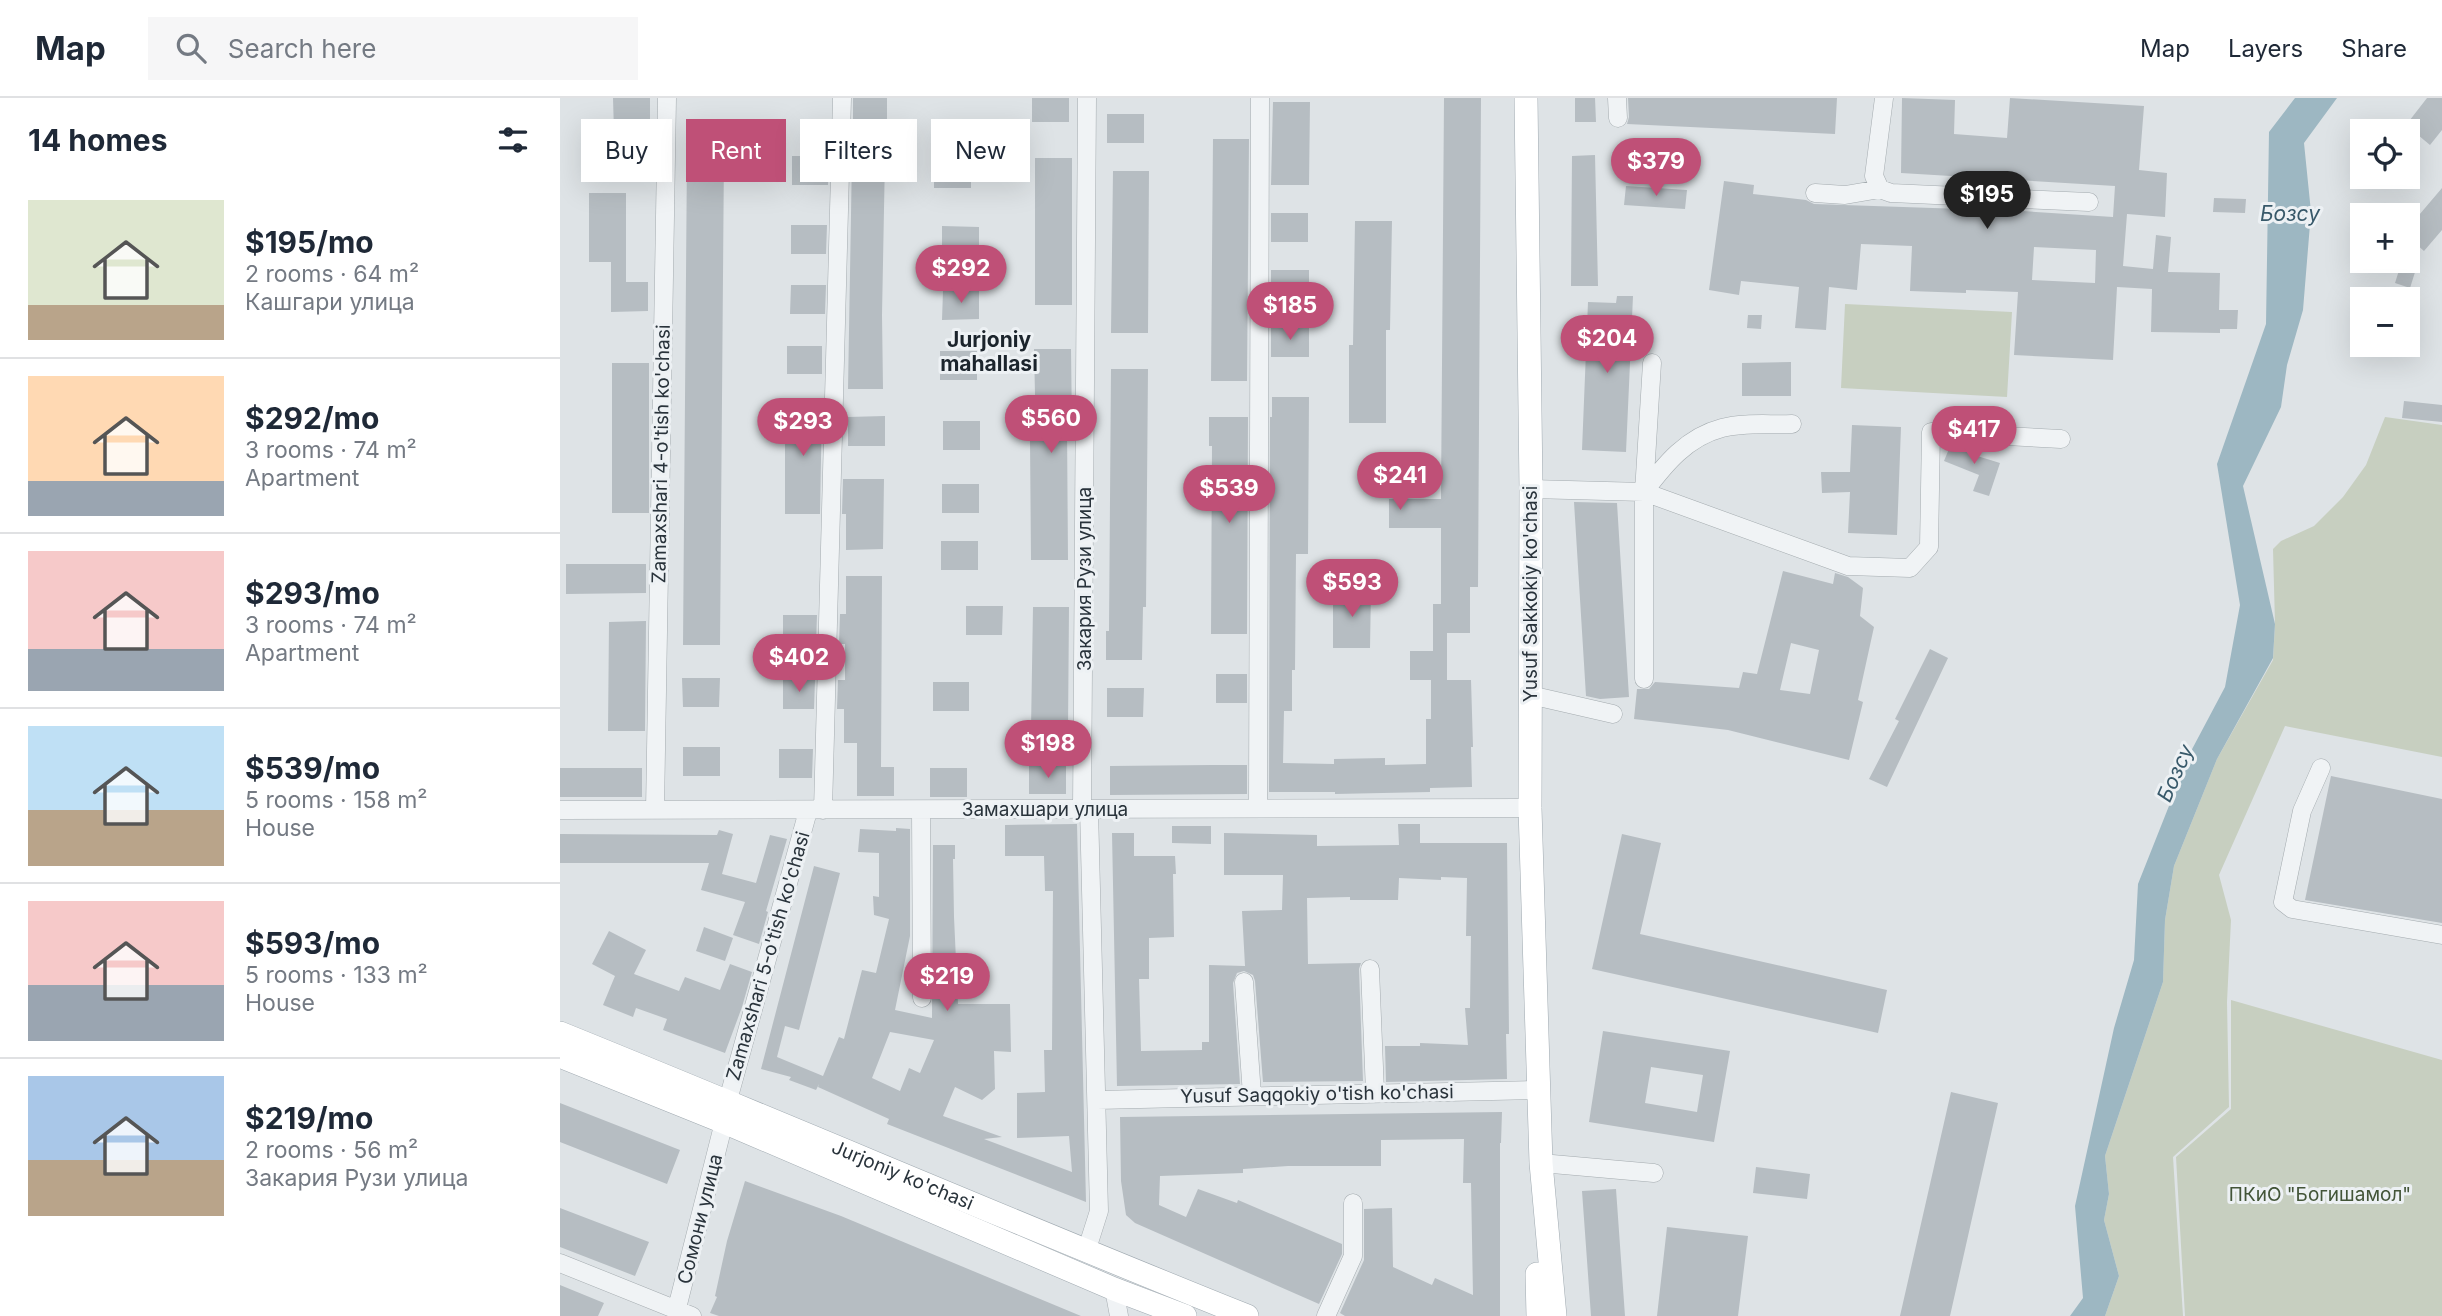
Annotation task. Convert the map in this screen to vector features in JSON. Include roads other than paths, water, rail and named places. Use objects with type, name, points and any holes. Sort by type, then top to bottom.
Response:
[{"type":"main road","name":"Yusuf Sakkokiy ko'chasi","points":[[1526,98],[1531,489],[1530,808],[1537,1090],[1555,1316]]},
{"type":"main road","name":"Jurjoniy ko'chasi","points":[[560,1033],[1114,1289],[1185,1316]]},
{"type":"main road","name":"Jurjoniy ko'chasi","points":[[560,1056],[726,1111],[1247,1316]]},
{"type":"main road","name":"Yusuf Sakkokiy ko'chasi","points":[[1537,1090],[1529,1181],[1538,1316]]},
{"type":"street","name":"Zamaxshari 4-o'tish ko'chasi","points":[[655,810],[667,98]]},
{"type":"street","name":"Zamaxshari 5-o'tish ko'chasi","points":[[726,1111],[816,811],[842,98]]},
{"type":"street","name":"Закария Рузи улица","points":[[1086,1252],[1099,1211],[1085,809],[1087,98]]},
{"type":"street","points":[[1258,808],[1260,98]]},
{"type":"street","points":[[1617,98],[1618,118]]},
{"type":"street","points":[[1880,189],[1874,176],[1884,98]]},
{"type":"street","points":[[1815,193],[1845,195],[1880,189],[1891,192],[2089,202]]},
{"type":"street","points":[[1643,679],[1644,492],[1652,363]]},
{"type":"street","points":[[1644,492],[1667,461],[1691,441],[1722,428],[1792,424]]},
{"type":"street","points":[[1531,489],[1644,492],[1848,566],[1910,568],[1929,547],[1931,432],[2061,439]]},
{"type":"street","points":[[1530,695],[1613,714]]},
{"type":"street","points":[[2321,768],[2302,811],[2283,902],[2292,909],[2442,935]]},
{"type":"street","name":"Замахшари улица","points":[[560,810],[1530,808]]},
{"type":"street","points":[[921,810],[922,998]]},
{"type":"street","points":[[1370,969],[1375,1092]]},
{"type":"street","points":[[1244,982],[1252,1096]]},
{"type":"street","name":"Yusuf Saqqokiy o'tish ko'chasi","points":[[1097,1100],[1537,1090]]},
{"type":"street","name":"Сомони улица","points":[[681,1314],[726,1111]]},
{"type":"street","points":[[1541,1163],[1654,1173]]},
{"type":"street","points":[[1326,1316],[1353,1256],[1353,1203]]},
{"type":"street","points":[[560,1263],[681,1314]]},
{"type":"street","points":[[1114,1289],[1119,1316]]},
{"type":"water","name":"Бозсу","points":[[2295,98],[2337,98],[2304,143],[2311,212],[2303,310],[2287,365],[2281,407],[2243,486],[2275,624],[2273,658],[2217,759],[2174,866],[2165,920],[2163,982],[2105,1156],[2109,1194],[2104,1220],[2119,1276],[2105,1316],[2070,1316],[2083,1298],[2075,1206],[2114,1028],[2134,960],[2138,884],[2190,753],[2225,687],[2240,605],[2217,464],[2266,324],[2269,132]]},
{"type":"district","name":"Jurjoniy mahallasi","points":[[989,351]]},
{"type":"park label","name":"ПКиО \"Богишамол\"","points":[[2320,1194]]}]
